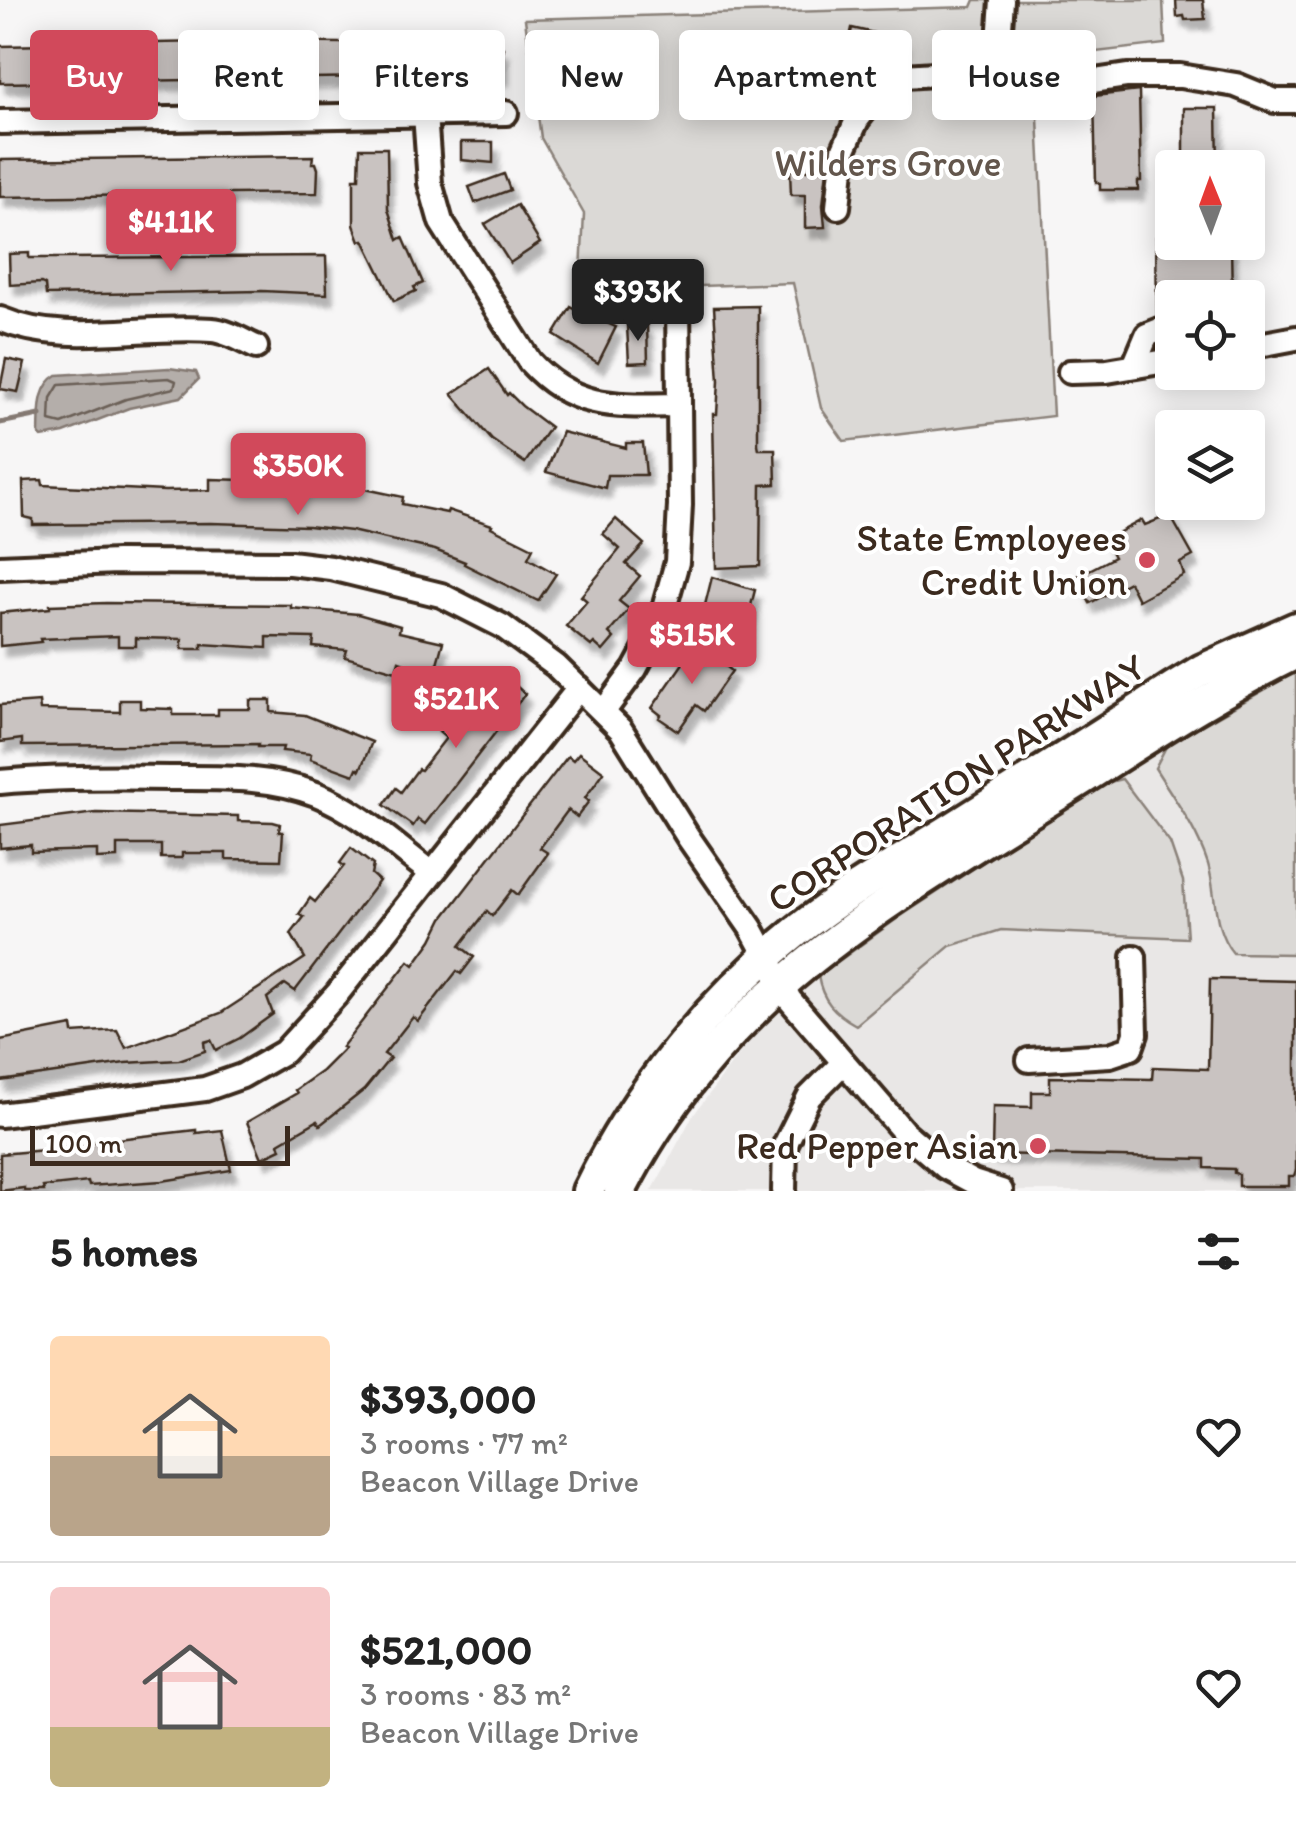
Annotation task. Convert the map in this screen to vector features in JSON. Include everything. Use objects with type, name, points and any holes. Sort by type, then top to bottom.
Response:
[{"type":"main road","points":[[1202,670],[1247,640],[1296,616]]},
{"type":"main road","name":"CORPORATION PARKWAY","points":[[620,1191],[662,1121],[741,1021],[774,970],[850,893],[1202,670],[1296,628]]},
{"type":"main road","name":"CORPORATION PARKWAY","points":[[588,1191],[622,1129],[668,1062],[722,1000],[846,930],[1176,719],[1296,653]]},
{"type":"street","points":[[1000,30],[1002,0]]},
{"type":"street","points":[[838,207],[844,148],[857,120],[882,88],[904,76],[932,74]]},
{"type":"street","points":[[1096,81],[1180,76],[1236,85],[1275,101],[1296,101]]},
{"type":"street","points":[[0,122],[339,116]]},
{"type":"street","points":[[425,120],[430,184],[442,222],[530,362],[545,379],[590,402],[678,404]]},
{"type":"street","points":[[604,711],[649,646],[672,588],[680,537],[678,300]]},
{"type":"street","points":[[0,319],[25,328],[57,332],[216,330],[256,347]]},
{"type":"street","points":[[1134,366],[1147,335],[1155,332]]},
{"type":"street","points":[[1265,344],[1296,338]]},
{"type":"street","points":[[1070,372],[1155,363]]},
{"type":"street","points":[[0,567],[85,562],[290,563],[372,575],[441,594],[487,618],[528,644],[621,730],[790,1000],[903,1132],[962,1177],[995,1190]]},
{"type":"street","points":[[0,1115],[205,1089],[272,1061],[296,1042],[336,994],[578,688]]},
{"type":"street","points":[[0,782],[74,777],[212,778],[286,785],[319,795],[350,812],[430,872]]},
{"type":"street","points":[[1029,1060],[1110,1054],[1130,1048],[1136,1034],[1134,956]]},
{"type":"street","points":[[784,1191],[785,1145],[809,1097],[843,1063]]},
{"type":"shaded area","points":[[1296,665],[1296,1191],[652,1191],[692,1117],[811,969],[1109,772]]},
{"type":"green space","name":"Wilders Grove","points":[[975,0],[1163,0],[1165,44],[1096,52],[1096,30],[932,30],[932,120],[1038,120],[1053,416],[844,441],[821,408],[793,283],[580,290],[584,214],[541,138],[539,120],[659,120],[659,30],[526,30],[525,19],[972,7]]},
{"type":"green space","points":[[1296,672],[1296,954],[1233,953],[1218,922],[1203,851],[1155,768],[1167,745]]},
{"type":"green space","points":[[1122,779],[1170,843],[1183,881],[1187,938],[1001,930],[950,946],[856,1025],[830,1005],[818,976],[898,918],[1076,801],[1105,783]]},
{"type":"water","points":[[169,368],[196,372],[199,379],[181,397],[129,408],[64,433],[42,437],[39,434],[43,393],[57,375]]},
{"type":"building","points":[[1176,0],[1203,0],[1205,19],[1177,17]]},
{"type":"building","points":[[158,43],[178,43],[178,80],[158,80]]},
{"type":"building","points":[[319,43],[339,43],[339,78],[319,78]]},
{"type":"building","points":[[30,45],[30,83],[0,83],[0,46]]},
{"type":"building","points":[[1139,91],[1138,190],[1100,190],[1100,183],[1096,183],[1096,96]]},
{"type":"building","points":[[1184,108],[1217,108],[1218,150],[1184,150]]},
{"type":"building","points":[[461,142],[493,142],[493,163],[461,160]]},
{"type":"building","points":[[360,148],[387,148],[388,209],[398,240],[403,237],[423,283],[414,287],[416,291],[394,301],[354,225],[354,178],[359,178]]},
{"type":"building","points":[[313,156],[312,163],[318,169],[317,193],[0,197],[0,160]]},
{"type":"building","points":[[790,170],[827,170],[825,227],[805,228],[805,195],[791,195]]},
{"type":"building","points":[[504,174],[510,190],[475,203],[469,187]]},
{"type":"building","points":[[517,205],[540,243],[510,263],[485,224]]},
{"type":"building","points":[[29,253],[29,258],[326,256],[327,294],[262,291],[46,295],[41,283],[10,285],[9,254]]},
{"type":"building","points":[[1156,260],[1231,260],[1232,280],[1157,280]]},
{"type":"building","points":[[758,306],[758,444],[759,449],[775,449],[776,484],[761,485],[760,566],[716,568],[713,414],[717,414],[719,381],[714,307]]},
{"type":"building","points":[[571,307],[597,322],[598,319],[616,327],[598,363],[554,335]]},
{"type":"building","points":[[647,325],[648,362],[629,363],[627,326]]},
{"type":"building","points":[[6,359],[25,363],[18,392],[0,389]]},
{"type":"building","points":[[489,369],[507,395],[550,427],[525,463],[492,440],[452,394]]},
{"type":"building","points":[[562,432],[626,448],[626,443],[643,443],[646,475],[607,475],[605,488],[546,472]]},
{"type":"building","points":[[210,479],[357,483],[356,487],[403,497],[402,504],[447,513],[448,510],[492,525],[533,548],[528,558],[556,574],[538,601],[435,550],[351,531],[210,523],[33,525],[33,519],[24,517],[23,481],[165,491],[210,490]]},
{"type":"building","points":[[616,519],[644,544],[626,564],[640,576],[619,601],[629,609],[609,633],[614,638],[603,651],[566,626],[587,601],[581,596],[620,549],[603,534]]},
{"type":"building","name":"State Employees Credit Union","points":[[1142,520],[1145,525],[1173,520],[1193,556],[1180,563],[1184,575],[1138,600],[1129,582],[1090,603],[1076,577],[1114,557],[1105,540]]},
{"type":"building","points":[[712,577],[755,590],[742,640],[703,629],[706,618],[702,617]]},
{"type":"building","points":[[50,605],[291,605],[358,614],[400,626],[399,632],[443,642],[434,674],[399,661],[396,671],[345,657],[347,650],[313,647],[314,638],[267,637],[267,648],[202,644],[202,649],[182,649],[182,639],[136,638],[136,646],[118,646],[118,636],[40,639],[41,642],[0,646],[0,613]]},
{"type":"building","points":[[697,643],[732,671],[704,711],[696,705],[678,731],[652,708]]},
{"type":"building","points":[[497,669],[525,694],[425,824],[418,819],[413,826],[384,805],[396,788],[401,792],[421,770],[446,738],[439,732],[451,717],[457,721]]},
{"type":"building","points":[[120,700],[140,700],[140,708],[173,709],[173,715],[218,715],[218,709],[250,709],[250,700],[271,700],[271,712],[305,715],[372,742],[354,775],[310,759],[311,754],[258,744],[22,746],[22,739],[0,742],[0,705],[39,702],[40,710],[120,712]]},
{"type":"building","points":[[579,753],[604,772],[585,798],[589,801],[577,817],[568,810],[540,848],[548,853],[518,895],[512,890],[492,916],[487,911],[460,946],[474,957],[461,974],[457,971],[418,1021],[413,1017],[384,1054],[390,1058],[364,1090],[320,1125],[317,1121],[279,1143],[281,1149],[262,1158],[247,1122],[297,1093],[295,1090],[345,1048],[342,1047],[409,961],[414,965],[443,918],[568,756],[573,760]]},
{"type":"building","points":[[96,813],[238,816],[238,821],[273,822],[280,824],[279,832],[283,832],[281,860],[226,859],[226,853],[182,853],[182,858],[161,858],[161,845],[117,845],[117,858],[97,859],[97,850],[31,852],[31,845],[0,848],[0,825]]},
{"type":"building","points":[[351,848],[373,865],[371,874],[379,881],[295,991],[285,984],[267,998],[273,1014],[240,1038],[216,1050],[211,1040],[204,1042],[205,1051],[179,1060],[125,1063],[0,1081],[0,1040],[72,1026],[73,1033],[117,1030],[126,1048],[221,1013],[305,958],[291,934],[304,917],[299,914],[310,898],[315,902],[344,866],[340,863]]},
{"type":"building","points":[[1210,979],[1296,981],[1296,1170],[1294,1176],[1289,1176],[1289,1186],[1239,1186],[1239,1174],[1234,1169],[1205,1168],[1205,1159],[992,1154],[993,1106],[1032,1107],[1032,1092],[1050,1092],[1050,1077],[1152,1079],[1153,1067],[1208,1069]]},
{"type":"building","points":[[222,1130],[231,1170],[162,1181],[89,1186],[88,1182],[43,1187],[44,1191],[0,1191],[0,1154],[92,1146],[91,1142]]},
{"type":"waterway","points":[[0,423],[40,415]]},
{"type":"place","name":"State Employees Credit Union","points":[[1147,560]]},
{"type":"place","name":"Red Pepper Asian","points":[[1038,1146]]}]
